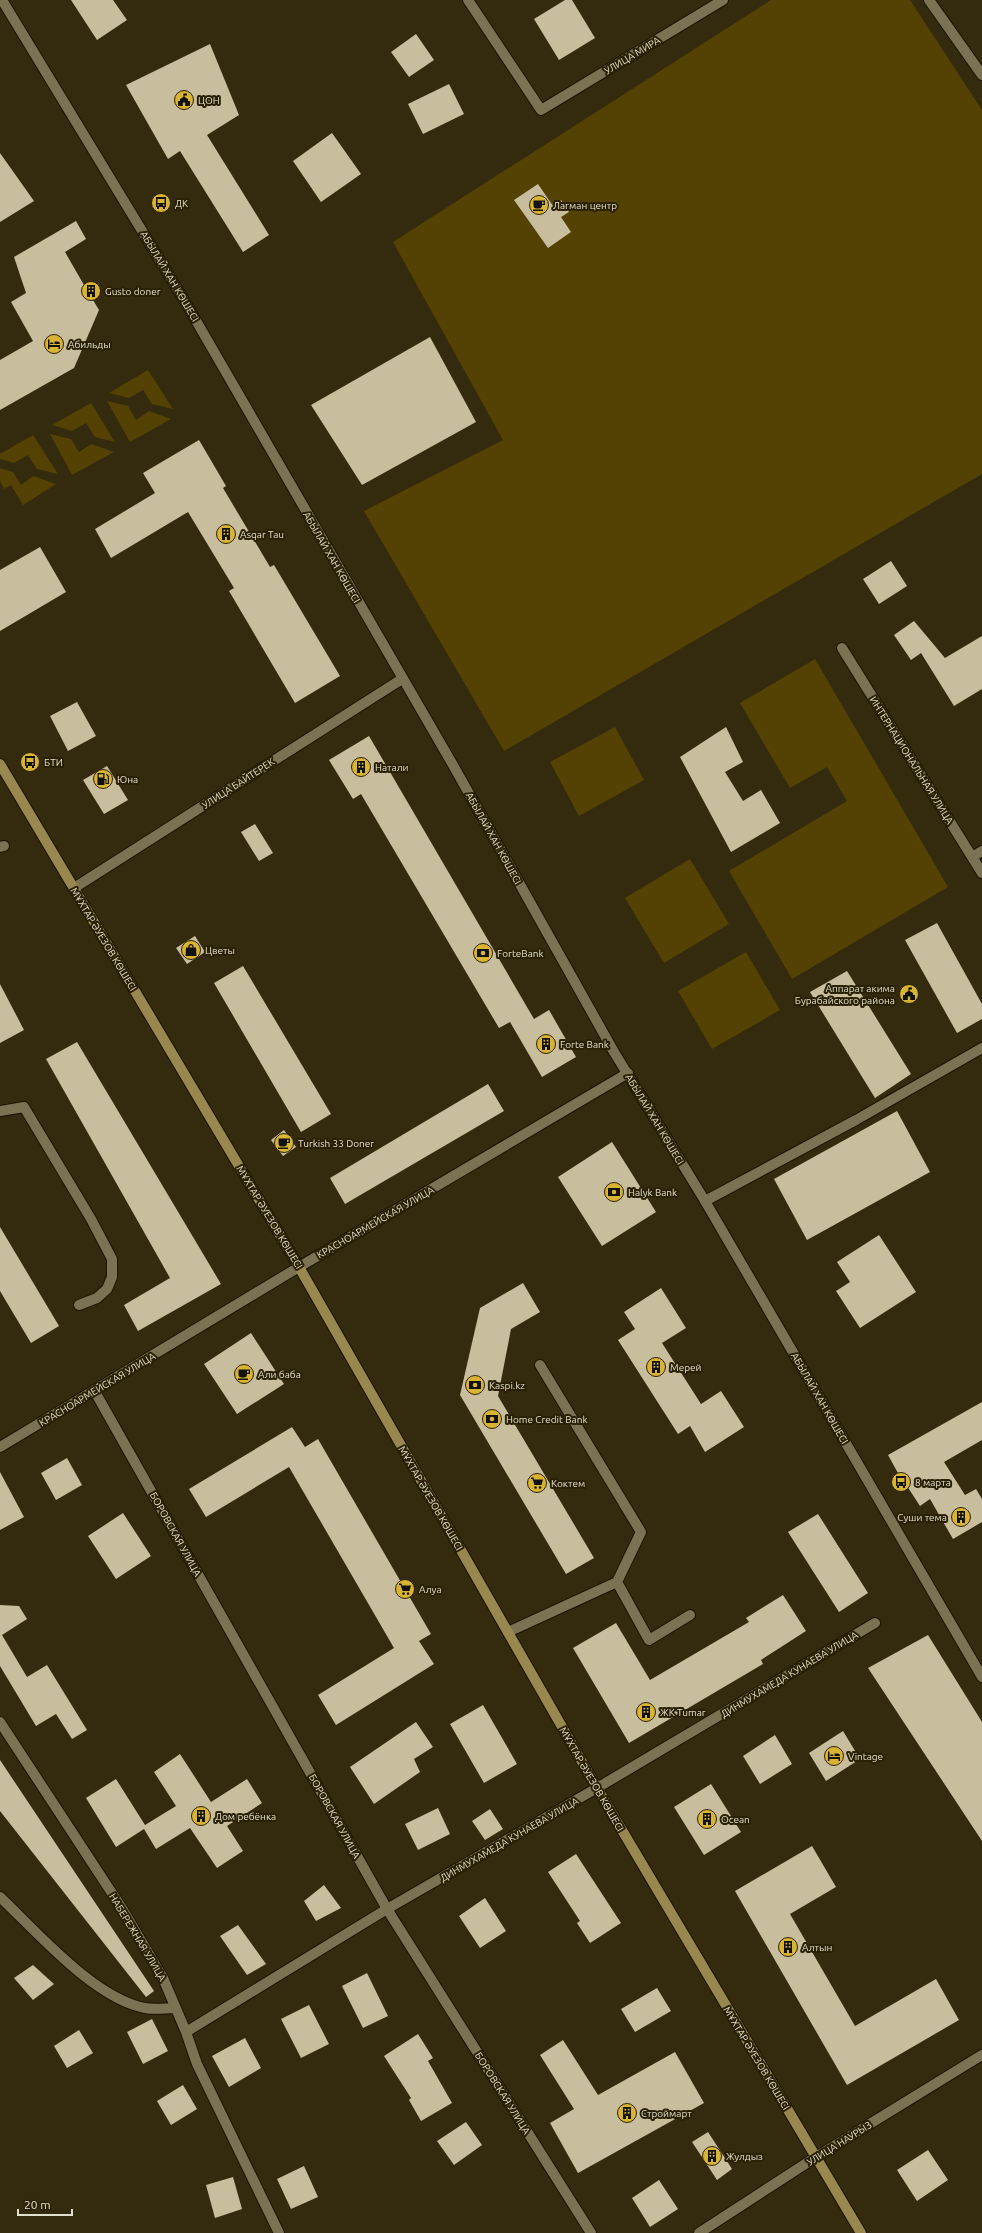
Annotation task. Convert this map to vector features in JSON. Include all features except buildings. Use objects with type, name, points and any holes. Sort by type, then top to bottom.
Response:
[{"type":"main road","name":"МҰХТАР ӘУЕЗОВ КӨШЕСІ","points":[[0,764],[299,1267],[597,1788],[861,2233]]},
{"type":"street","name":"АБЫЛАЙ ХАН КӨШЕСІ","points":[[2,0],[187,305],[628,1074],[705,1201],[982,1677]]},
{"type":"street","name":"УЛИЦА МИРА","points":[[468,0],[541,110],[723,0]]},
{"type":"street","points":[[930,0],[982,75]]},
{"type":"street","name":"ИНТЕРНАЦИОНАЛЬНАЯ УЛИЦА","points":[[842,648],[982,873]]},
{"type":"street","name":"УЛИЦА БАЙТЕРЕК","points":[[74,888],[402,679]]},
{"type":"street","points":[[972,857],[982,851]]},
{"type":"street","points":[[705,1201],[856,1120],[982,1048]]},
{"type":"street","name":"КРАСНОАРМЕЙСКАЯ УЛИЦА","points":[[0,1447],[299,1267],[628,1074]]},
{"type":"street","points":[[0,1111],[24,1107],[91,1218],[112,1259],[112,1277],[107,1289],[97,1298],[79,1305]]},
{"type":"street","points":[[508,1632],[617,1582],[641,1532],[540,1365]]},
{"type":"street","name":"БОРОВСКАЯ УЛИЦА","points":[[94,1390],[387,1909],[591,2233]]},
{"type":"street","points":[[617,1582],[650,1640],[690,1615]]},
{"type":"street","name":"ДИНМУХАМЕДА КУНАЕВА УЛИЦА","points":[[186,2032],[387,1909],[597,1788],[875,1623]]},
{"type":"street","name":"НАБЕРЕЖНАЯ УЛИЦА","points":[[0,1722],[123,1910],[163,1978],[186,2032],[197,2064],[279,2233]]},
{"type":"street","points":[[0,1897],[75,1967],[104,1991],[126,2003],[146,2009],[176,2008]]},
{"type":"street","name":"УЛИЦА НАУРЫЗ","points":[[698,2233],[816,2157],[982,2055]]},
{"type":"shaded area","points":[[771,0],[910,0],[982,110],[982,474],[504,751],[364,511],[503,440],[393,242]]},
{"type":"shaded area","points":[[148,370],[173,409],[152,404],[143,390],[129,398],[109,393]]},
{"type":"shaded area","points":[[107,401],[128,406],[136,420],[149,411],[171,419],[130,442]]},
{"type":"shaded area","points":[[91,403],[115,442],[95,437],[86,423],[72,431],[52,425]]},
{"type":"shaded area","points":[[50,434],[71,439],[79,452],[91,444],[114,452],[72,475]]},
{"type":"shaded area","points":[[33,435],[58,474],[37,469],[28,455],[14,463],[0,459],[0,454]]},
{"type":"shaded area","points":[[0,468],[13,472],[21,485],[33,476],[56,484],[23,505],[11,485],[4,489],[0,481]]},
{"type":"shaded area","points":[[815,659],[948,887],[792,979],[729,871],[847,801],[827,767],[790,788],[740,703]]},
{"type":"shaded area","points":[[615,727],[644,780],[579,816],[550,762]]},
{"type":"shaded area","points":[[690,859],[729,924],[664,963],[625,898]]},
{"type":"shaded area","points":[[746,952],[780,1010],[712,1049],[678,991]]},
{"type":"place","name":"ЦОН","points":[[184,100]]},
{"type":"place","name":"ДК","points":[[161,203]]},
{"type":"place","name":"Лагман центр","points":[[539,205]]},
{"type":"place","name":"Gusto doner","points":[[91,291]]},
{"type":"place","name":"Абильды","points":[[54,344]]},
{"type":"place","name":"Asqar Tau","points":[[226,534]]},
{"type":"place","name":"БТИ","points":[[30,762]]},
{"type":"place","name":"Натали","points":[[361,767]]},
{"type":"place","name":"Юна","points":[[103,779]]},
{"type":"place","name":"Цветы","points":[[191,950]]},
{"type":"place","name":"ForteBank","points":[[483,953]]},
{"type":"place","name":"Аппарат акима Бурабайского района","points":[[909,994]]},
{"type":"place","name":"Forte Bank","points":[[546,1044]]},
{"type":"place","name":"Turkish 33 Doner","points":[[284,1143]]},
{"type":"place","name":"Halyk Bank","points":[[614,1192]]},
{"type":"place","name":"Мерей","points":[[656,1367]]},
{"type":"place","name":"Али баба","points":[[244,1374]]},
{"type":"place","name":"Kaspi.kz","points":[[475,1385]]},
{"type":"place","name":"Home Credit Bank","points":[[492,1419]]},
{"type":"place","name":"8 марта","points":[[901,1482]]},
{"type":"place","name":"Коктем","points":[[537,1483]]},
{"type":"place","name":"Суши тема","points":[[961,1517]]},
{"type":"place","name":"Алуа","points":[[405,1589]]},
{"type":"place","name":"ЖК Tumar","points":[[646,1712]]},
{"type":"place","name":"Vintage","points":[[834,1756]]},
{"type":"place","name":"Дом ребёнка","points":[[201,1816]]},
{"type":"place","name":"Ocean","points":[[707,1819]]},
{"type":"place","name":"Алтын","points":[[788,1947]]},
{"type":"place","name":"Строймарт","points":[[627,2113]]},
{"type":"place","name":"Жулдыз","points":[[712,2156]]}]
